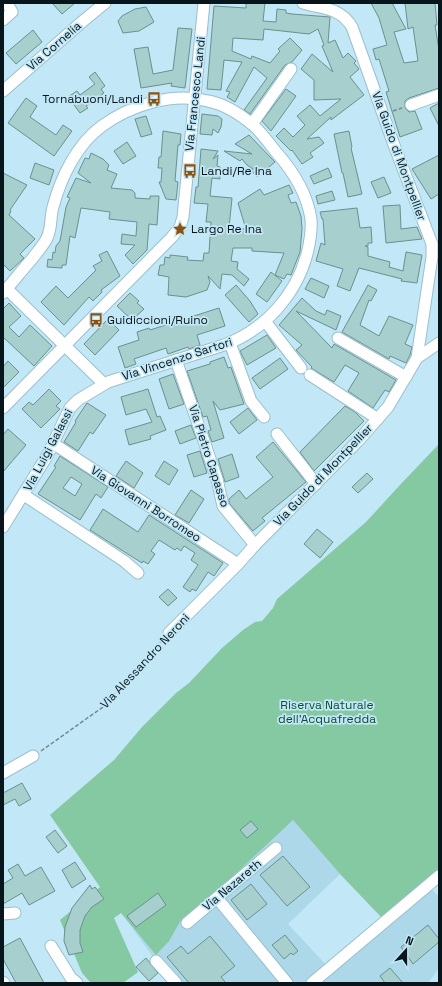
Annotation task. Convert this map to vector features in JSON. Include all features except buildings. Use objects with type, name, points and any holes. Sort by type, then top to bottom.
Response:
[{"type":"street","points":[[3,20],[12,12],[8,3]]},
{"type":"street","name":"Via Cornelia","points":[[3,91],[105,3]]},
{"type":"street","name":"Via Francesco Landi","points":[[65,345],[160,249],[179,228],[182,221],[204,3]]},
{"type":"street","name":"Via Guido di Montpellier","points":[[238,564],[358,441],[393,400],[417,358],[433,248],[354,31],[347,18],[334,11],[303,3]]},
{"type":"street","points":[[252,124],[291,69]]},
{"type":"street","points":[[412,105],[439,95]]},
{"type":"street","name":"Via Vincenzo Sartori","points":[[5,291],[45,242],[49,231],[53,208],[63,180],[74,158],[91,136],[102,126],[122,113],[139,106],[164,100],[195,98],[207,100],[220,105],[252,124],[267,140],[296,178],[307,203],[311,220],[310,242],[300,273],[282,304],[265,321],[251,332],[230,343],[104,384]]},
{"type":"street","points":[[5,291],[65,345],[104,384]]},
{"type":"street","points":[[265,321],[305,371],[378,419]]},
{"type":"street","points":[[338,338],[406,376]]},
{"type":"street","points":[[230,343],[251,400],[264,417]]},
{"type":"street","points":[[417,358],[439,343]]},
{"type":"street","points":[[3,408],[65,345]]},
{"type":"street","name":"Via Pietro Capasso","points":[[176,360],[218,481],[222,504],[255,545]]},
{"type":"street","name":"Via Luigi Galassi","points":[[3,527],[54,444],[70,408],[81,398],[104,384]]},
{"type":"street","points":[[277,434],[316,484]]},
{"type":"street","name":"Via Giovanni Borromeo","points":[[54,444],[238,564]]},
{"type":"street","points":[[24,495],[124,561],[138,573]]},
{"type":"street","name":"Via Alessandro Neroni","points":[[169,633],[238,564]]},
{"type":"street","points":[[3,772],[33,756]]},
{"type":"street","name":"Via Nazareth","points":[[187,923],[276,848]]},
{"type":"street","points":[[312,983],[439,876]]},
{"type":"street","points":[[217,898],[288,983]]},
{"type":"street","points":[[3,914],[15,913]]},
{"type":"street","points":[[51,946],[71,978],[76,983]]},
{"type":"street","points":[[156,961],[176,983]]},
{"type":"path","points":[[383,114],[412,105]]},
{"type":"path","name":"Via Alessandro Neroni","points":[[33,756],[103,707],[169,633]]},
{"type":"shaded area","points":[[293,820],[340,874],[288,924],[329,968],[428,885],[439,897],[439,968],[428,983],[176,983],[156,961],[120,911]]},
{"type":"green space","name":"Riserva Naturale dell'Acquafredda","points":[[439,444],[439,871],[382,918],[340,874],[293,820],[218,890],[181,920],[169,941],[156,955],[121,913],[114,918],[138,972],[123,983],[91,983],[82,973],[60,920],[100,887],[50,815],[114,760],[142,727],[176,693],[189,683],[222,648],[243,630],[255,622],[262,621],[273,608],[277,599],[366,522]]},
{"type":"place","name":"Tornabuoni/Landi","points":[[154,99]]},
{"type":"place","name":"Landi/Re Ina","points":[[190,171]]},
{"type":"place","name":"Largo Re Ina","points":[[180,229]]},
{"type":"place","name":"Guidiccioni/Ruino","points":[[96,320]]}]
